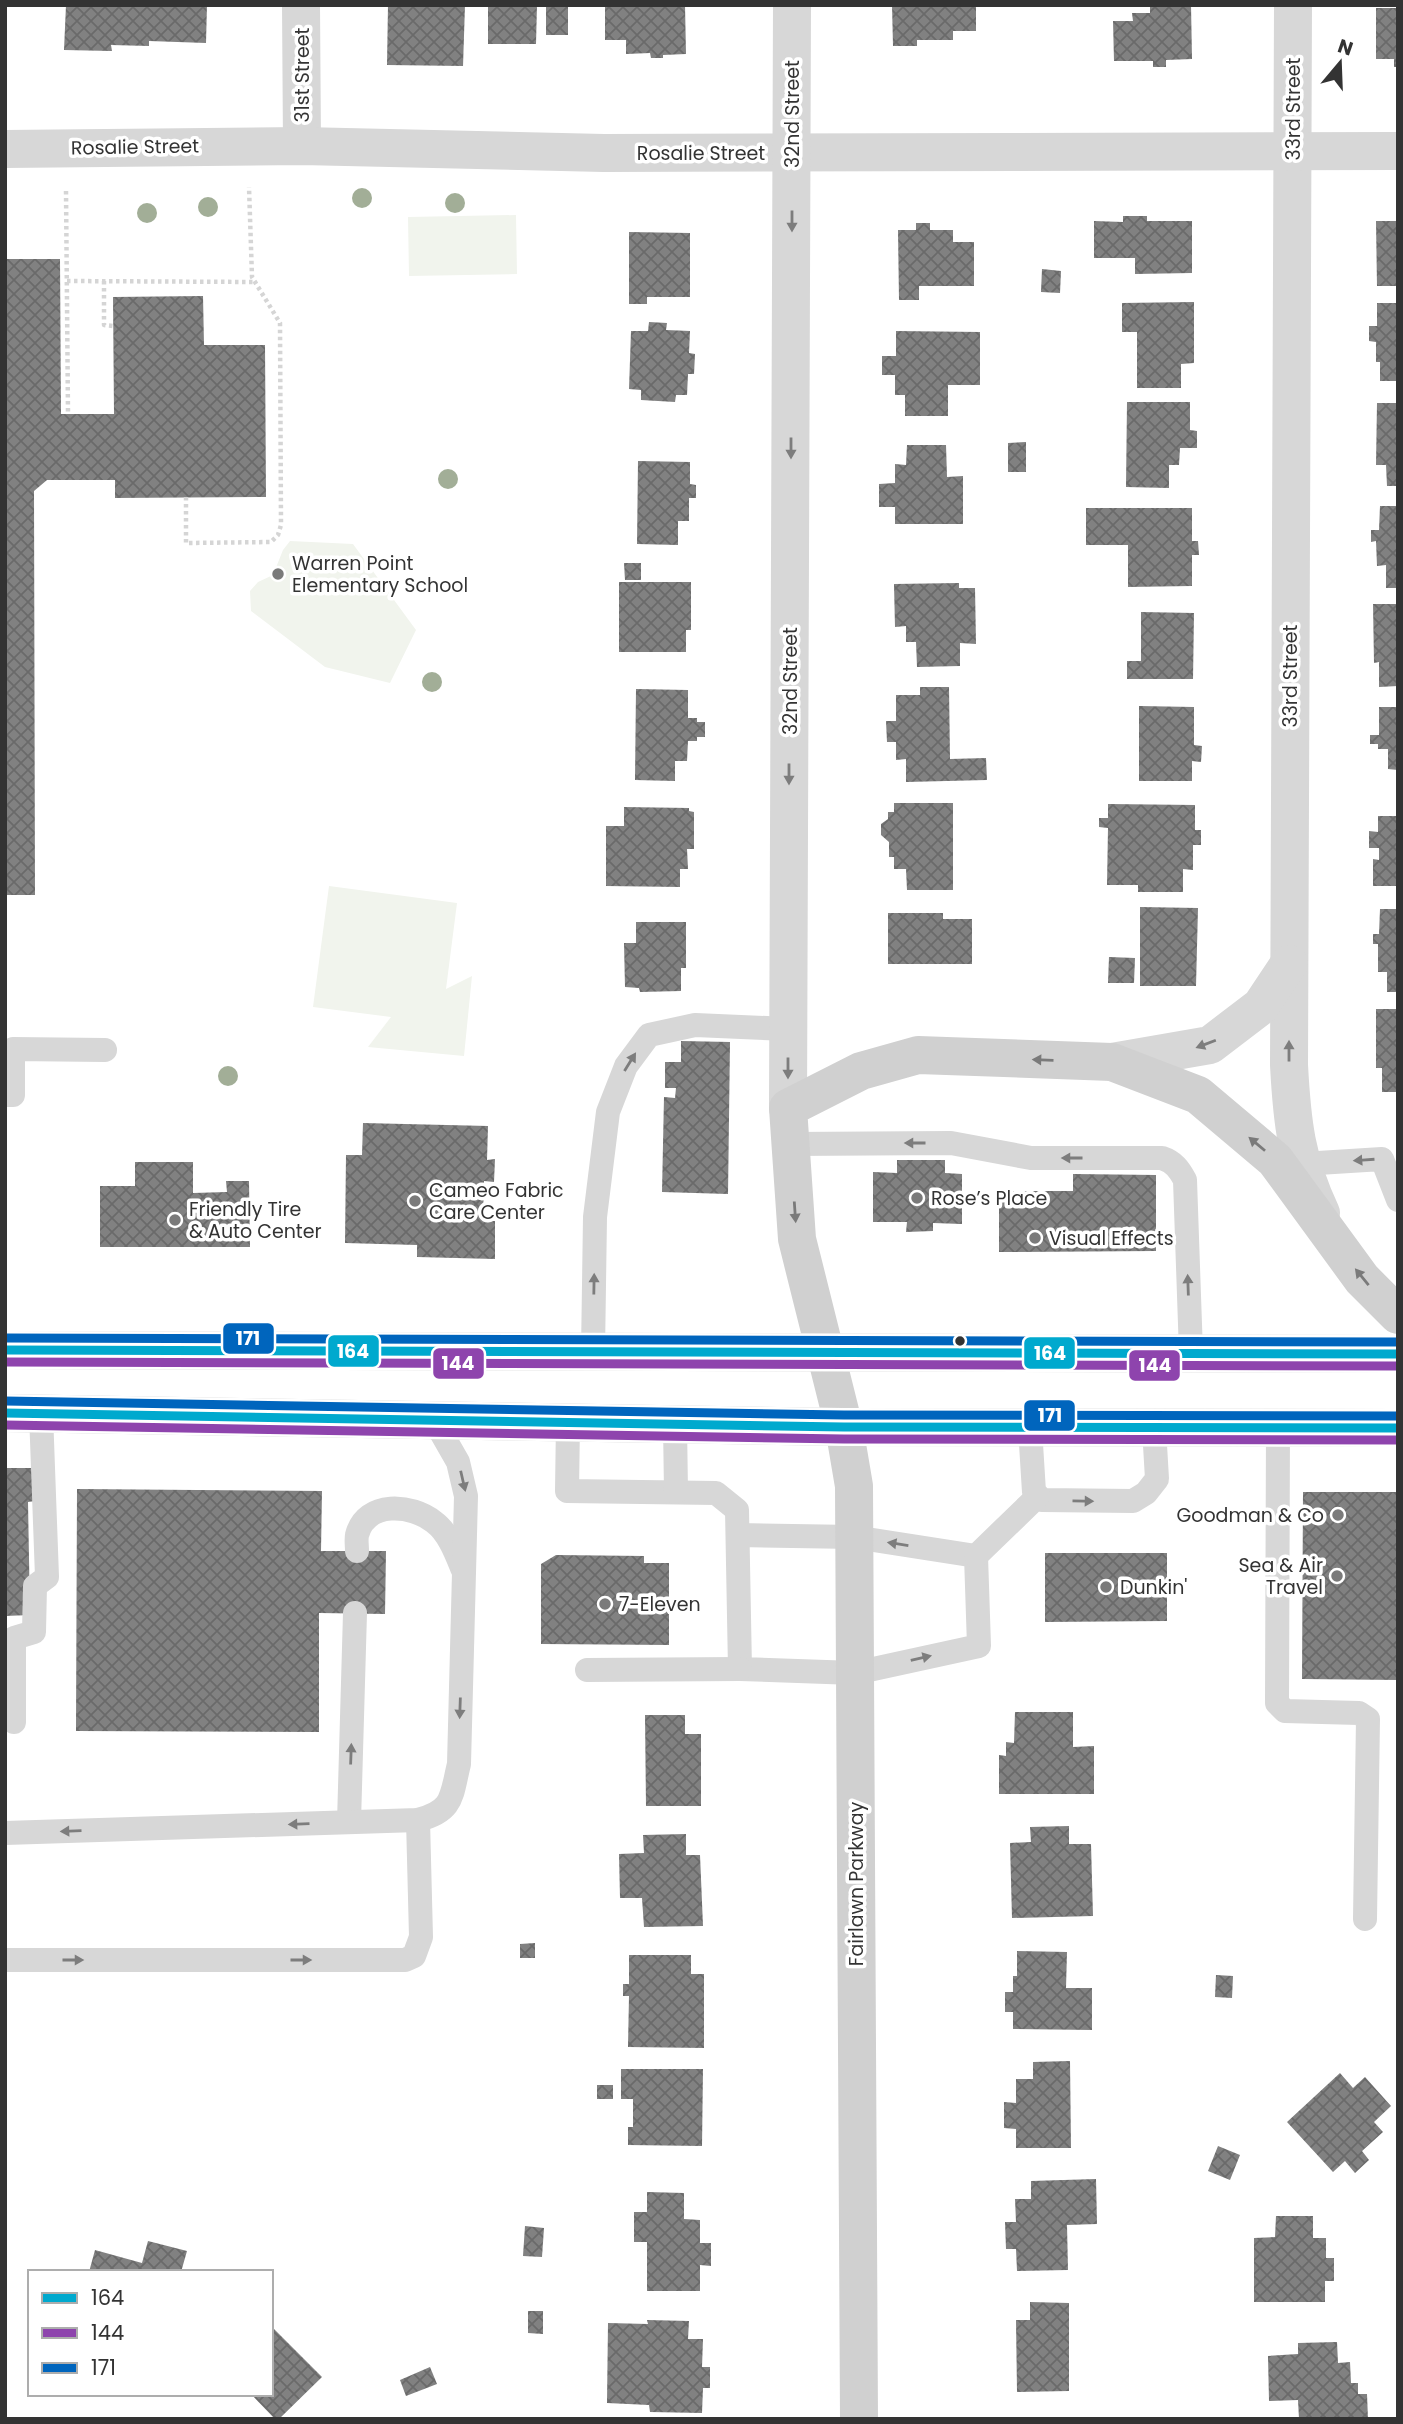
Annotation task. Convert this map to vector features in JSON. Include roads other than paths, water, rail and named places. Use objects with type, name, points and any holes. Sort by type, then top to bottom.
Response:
[{"type":"main road","points":[[5,1350],[1398,1354]]},
{"type":"main road","points":[[23,1413],[844,1427],[1398,1428]]},
{"type":"street","name":"31st Street","points":[[301,5],[302,146]]},
{"type":"street","name":"32nd Street","points":[[792,5],[789,1126],[797,1239],[825,1353]]},
{"type":"street","name":"33rd Street","points":[[1293,5],[1289,964],[1292,1122],[1306,1181],[1331,1234],[1362,1279],[1398,1315]]},
{"type":"street","name":"Rosalie Street","points":[[5,149],[302,146],[543,153],[1398,151]]},
{"type":"street","points":[[789,1126],[861,1071],[918,1055],[1112,1062],[1210,1045],[1261,1006],[1289,964]]},
{"type":"street","points":[[1112,1062],[1198,1095],[1275,1160],[1331,1234]]},
{"type":"street","name":"Fairlawn Parkway","points":[[825,1353],[844,1427],[854,1486],[859,2419]]},
{"type":"lane","points":[[593,1352],[595,1217],[608,1112],[626,1066],[649,1035],[695,1025],[788,1029]]},
{"type":"lane","points":[[5,1095],[13,1096],[13,1049],[105,1050]]},
{"type":"lane","points":[[789,1126],[951,1143],[1031,1158],[1162,1158],[1170,1161],[1185,1180],[1191,1353]]},
{"type":"lane","points":[[1302,1164],[1382,1158],[1398,1200]]},
{"type":"lane","points":[[13,1722],[14,1638],[34,1632],[35,1586],[47,1577],[23,1413]]},
{"type":"lane","points":[[5,1833],[418,1820],[436,1816],[450,1802],[459,1763],[466,1496],[458,1462],[449,1442],[434,1420]]},
{"type":"lane","points":[[568,1422],[567,1491],[716,1493],[737,1510],[740,1669]]},
{"type":"lane","points":[[675,1424],[676,1492]]},
{"type":"lane","points":[[1030,1428],[1034,1492],[1042,1500],[1133,1501],[1146,1493],[1157,1479],[1154,1427]]},
{"type":"lane","points":[[1278,1427],[1277,1703],[1285,1711],[1359,1713],[1367,1719],[1365,1919]]},
{"type":"lane","points":[[587,1670],[740,1669],[855,1673],[979,1646],[976,1556],[1038,1496]]},
{"type":"lane","points":[[357,1551],[357,1536],[362,1524],[373,1513],[390,1508],[411,1510],[435,1522],[454,1548],[464,1573]]},
{"type":"lane","points":[[738,1535],[854,1537],[976,1556]]},
{"type":"lane","points":[[349,1822],[355,1613]]},
{"type":"lane","points":[[5,1960],[405,1960],[414,1956],[421,1937],[418,1820]]},
{"type":"place","name":"Warren Point Elementary School","points":[[278,574]]},
{"type":"place","name":"Rose’s Place","points":[[917,1198]]},
{"type":"place","name":"Cameo Fabric Care Center","points":[[415,1201]]},
{"type":"place","name":"Friendly Tire & Auto Center","points":[[175,1220]]},
{"type":"place","name":"Visual Effects","points":[[1035,1238]]},
{"type":"place","name":"Goodman & Co","points":[[1338,1515]]},
{"type":"place","name":"Sea & Air Travel","points":[[1337,1576]]},
{"type":"place","name":"Dunkin'","points":[[1106,1587]]},
{"type":"place","name":"7-Eleven","points":[[605,1604]]}]
